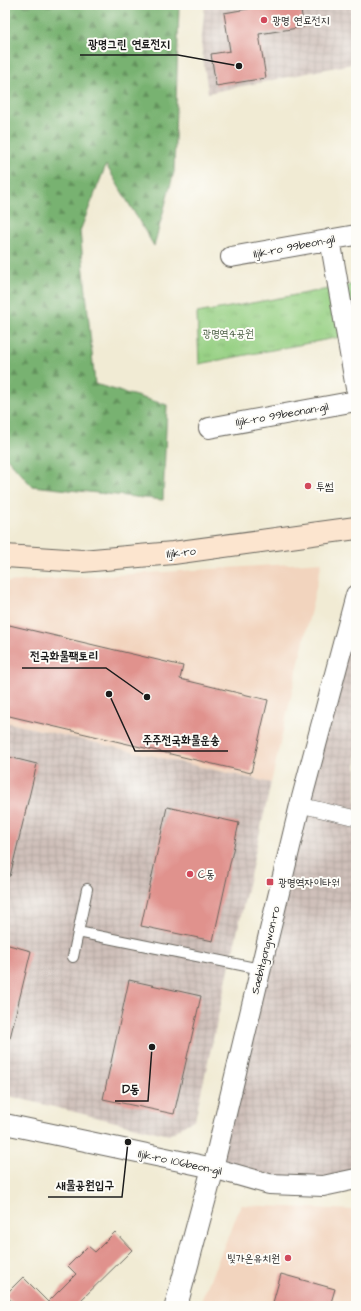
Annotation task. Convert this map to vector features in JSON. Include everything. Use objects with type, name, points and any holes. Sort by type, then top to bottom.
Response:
[{"type":"main road","name":"Iljik-ro","points":[[5,556],[90,560],[173,553],[356,528]]},
{"type":"street","name":"Iljik-ro 99beon-gil","points":[[231,258],[356,234]]},
{"type":"street","points":[[330,239],[356,388]]},
{"type":"street","name":"Iljik-ro 99beonan-gil","points":[[209,428],[356,401]]},
{"type":"street","name":"Saebitgongwon-ro","points":[[176,1306],[212,1168],[300,805],[356,595]]},
{"type":"street","points":[[300,805],[356,818]]},
{"type":"street","name":"Iljik-ro 106beon-gil","points":[[5,1124],[212,1168],[269,1184],[323,1186],[356,1179]]},
{"type":"lane","points":[[74,957],[87,889]]},
{"type":"lane","points":[[78,932],[261,969]]},
{"type":"shaded area","points":[[205,5],[356,5],[356,63],[208,93],[201,43]]},
{"type":"shaded area","points":[[322,562],[271,783],[5,722],[5,582]]},
{"type":"shaded area","points":[[356,595],[356,1179],[323,1186],[213,1168]]},
{"type":"shaded area","points":[[5,722],[271,783],[195,1119],[169,1135],[5,1095]]},
{"type":"shaded area","name":"빛가온유치원","points":[[241,1205],[356,1210],[356,1306],[199,1306]]},
{"type":"green space","points":[[5,5],[179,5],[174,172],[154,246],[106,165],[80,231],[95,384],[167,405],[163,500],[32,486],[5,456]]},
{"type":"green space","name":"광명역4공원","points":[[356,284],[356,334],[199,364],[197,313]]},
{"type":"building","points":[[270,5],[300,5],[304,27],[259,34],[266,78],[216,86],[211,54],[230,51],[224,13]]},
{"type":"building","points":[[5,624],[183,666],[180,679],[268,700],[251,773],[5,715]]},
{"type":"building","points":[[5,756],[37,764],[10,876],[5,876]]},
{"type":"building","name":"C동","points":[[167,807],[239,823],[213,941],[141,926]]},
{"type":"building","points":[[5,944],[31,951],[10,1038],[5,1038]]},
{"type":"building","points":[[129,980],[201,996],[174,1114],[103,1099]]},
{"type":"building","points":[[115,1232],[132,1250],[75,1306],[17,1306],[5,1295],[23,1277],[48,1302],[76,1274],[68,1266],[88,1246],[95,1252]]},
{"type":"building","name":"빛가온유치원","points":[[281,1274],[335,1289],[330,1306],[272,1306]]},
{"type":"place","name":"광명 연료전지","points":[[264,20]]},
{"type":"place","name":"광명그린 연료전지","points":[[239,66]]},
{"type":"place","name":"투썸","points":[[308,486]]},
{"type":"place","name":"주주전국화물운송","points":[[109,694]]},
{"type":"place","name":"전국화물팩토리","points":[[147,697]]},
{"type":"place","name":"C동","points":[[190,874]]},
{"type":"place","name":"광명역자이타워","points":[[270,882]]},
{"type":"place","name":"D동","points":[[152,1047]]},
{"type":"place","name":"새물공원입구","points":[[128,1142]]},
{"type":"place","name":"빛가온유치원","points":[[288,1258]]}]
